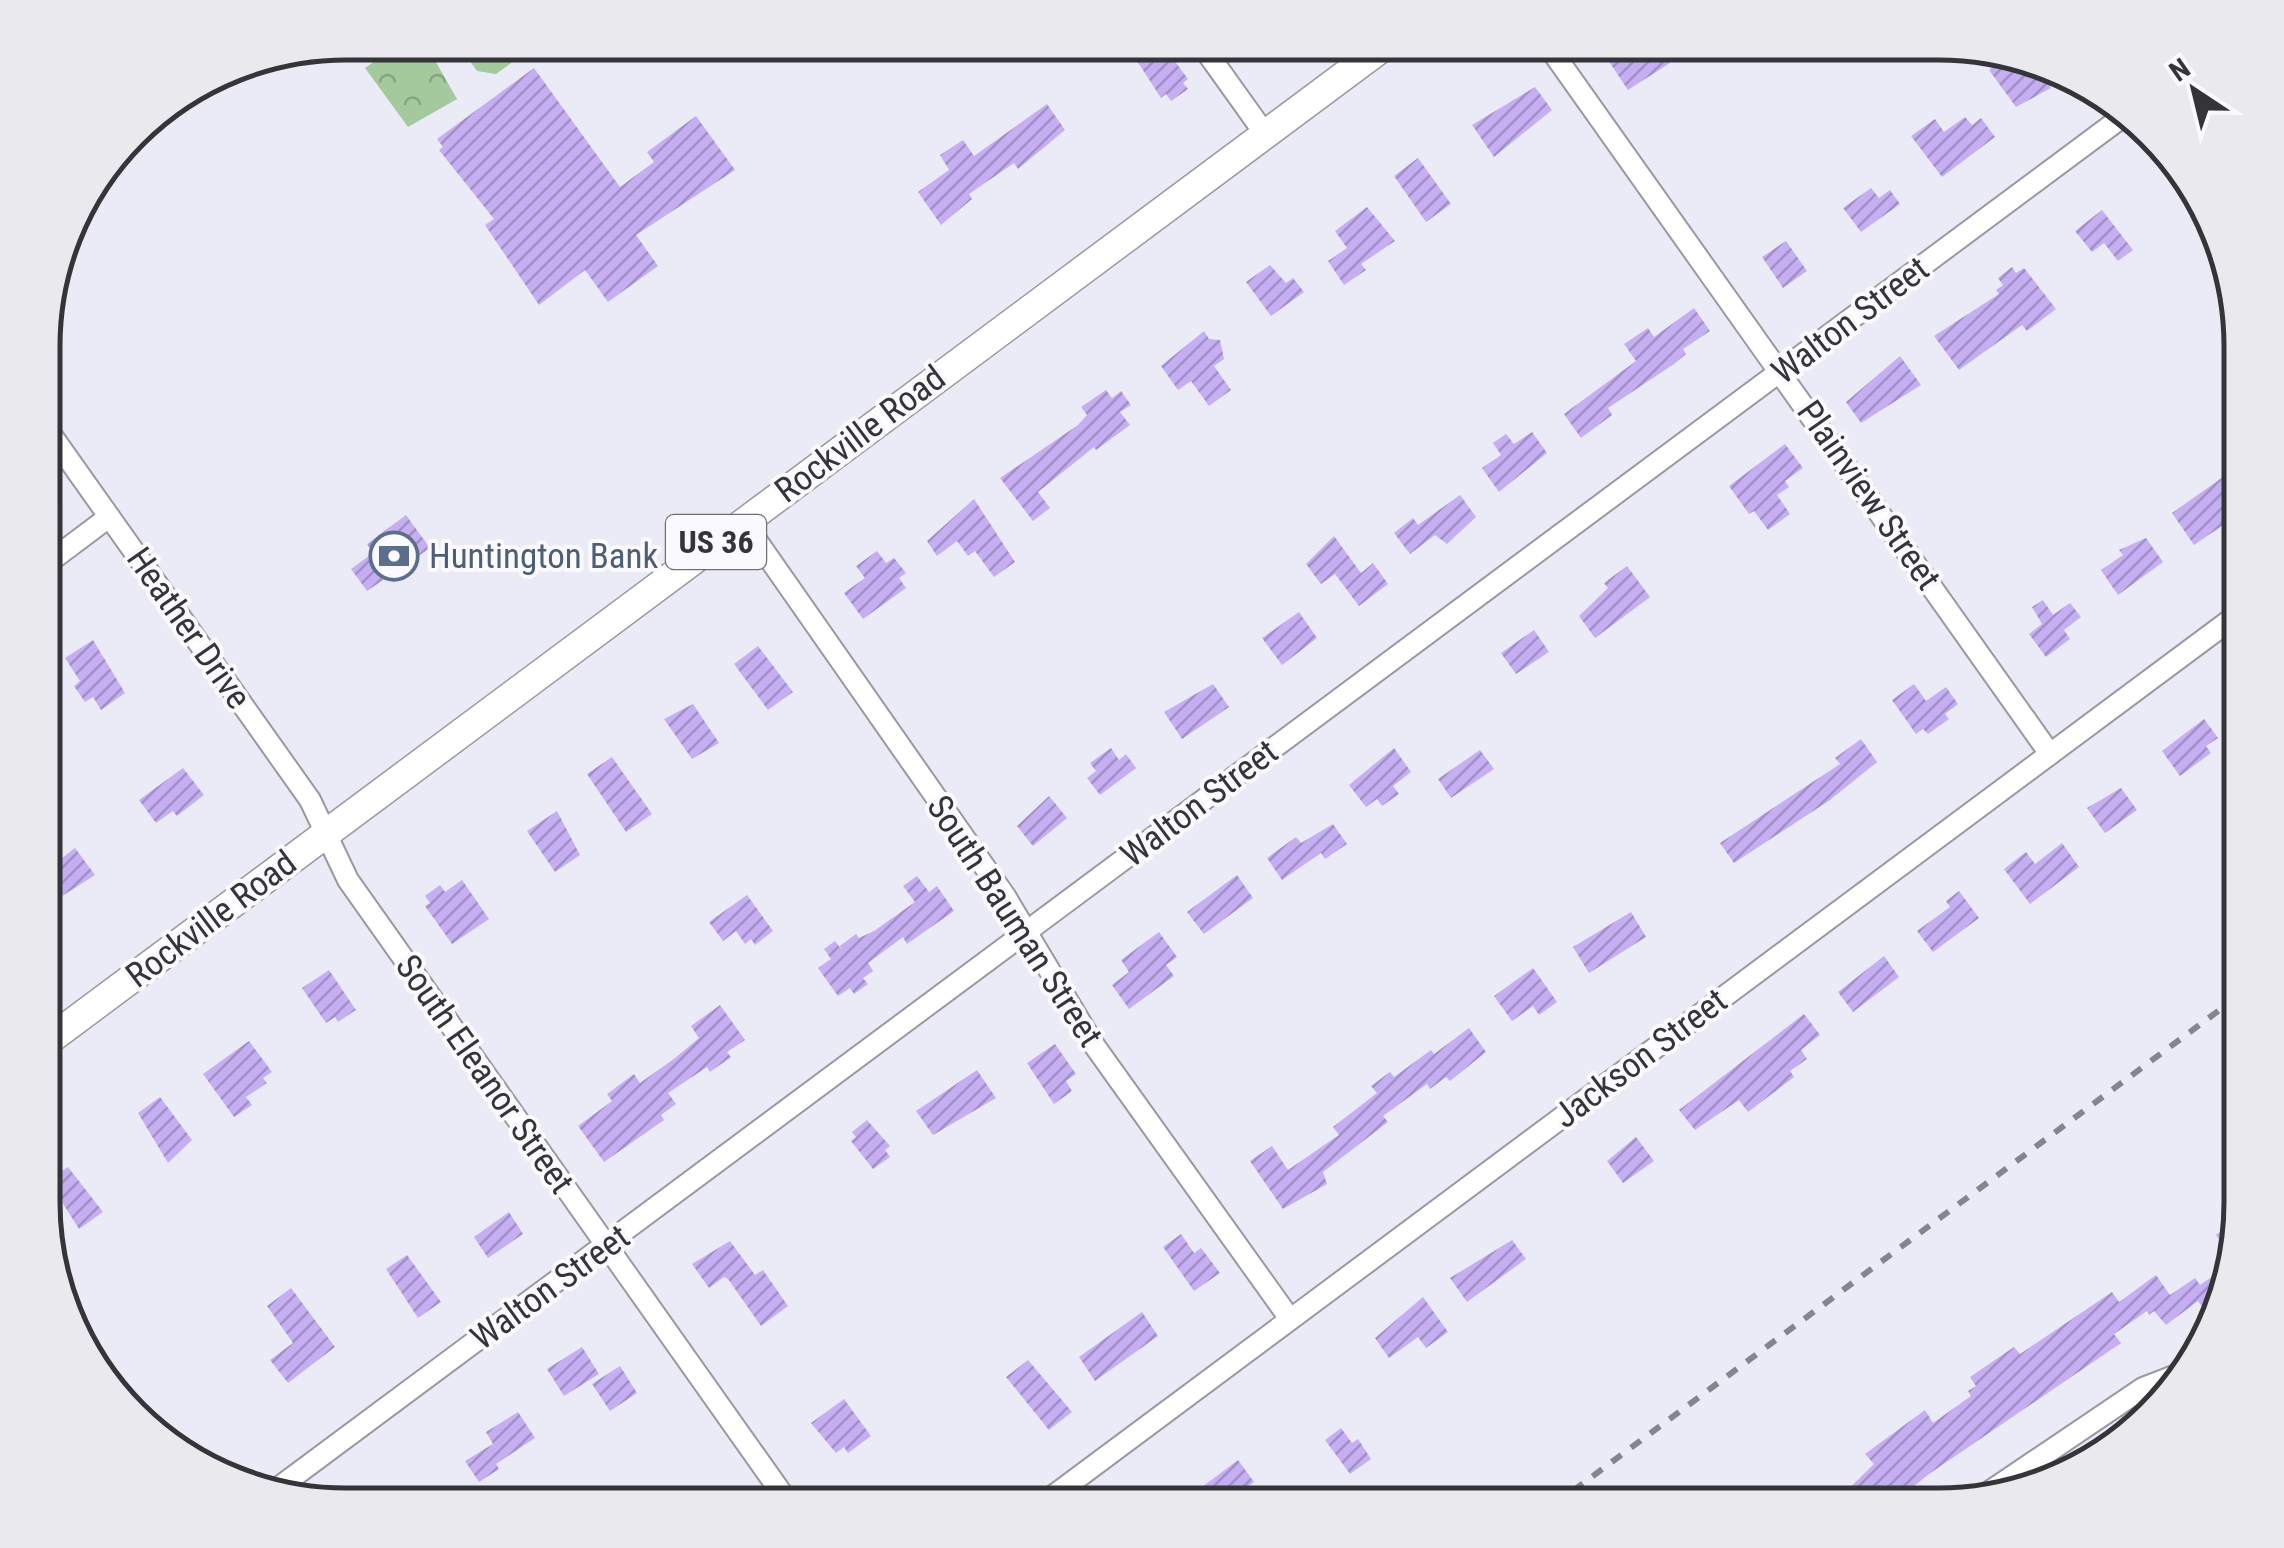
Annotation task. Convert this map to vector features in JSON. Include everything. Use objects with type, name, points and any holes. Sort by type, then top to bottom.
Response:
[{"type":"main road","name":"Rockville Road","points":[[61,1030],[1364,61]]},
{"type":"street","points":[[1213,61],[1265,134]]},
{"type":"street","name":"Plainview Street","points":[[1559,61],[2050,754]]},
{"type":"street","name":"Walton Street","points":[[287,1481],[2116,122]]},
{"type":"street","name":"Heather Drive","points":[[60,447],[303,789],[324,835]]},
{"type":"street","points":[[60,553],[109,516]]},
{"type":"street","name":"South Bauman Street","points":[[743,521],[1005,896],[1094,1045],[1290,1319]]},
{"type":"street","name":"Jackson Street","points":[[1064,1487],[2223,625]]},
{"type":"street","name":"South Eleanor Street","points":[[324,835],[348,880],[777,1487]]},
{"type":"street","points":[[2010,1478],[2143,1388],[2160,1382]]},
{"type":"green space","points":[[376,60],[435,60],[457,99],[408,127],[365,68]]},
{"type":"green space","points":[[469,60],[515,60],[496,74],[477,71]]},
{"type":"building","points":[[1137,61],[1174,61],[1188,79],[1183,83],[1188,89],[1171,101],[1166,94],[1161,98]]},
{"type":"building","points":[[1609,61],[1670,63],[1628,90]]},
{"type":"building","points":[[1996,65],[2012,70],[2046,81],[2051,88],[2016,107],[1989,70]]},
{"type":"building","points":[[534,68],[620,187],[654,162],[647,152],[696,116],[735,170],[636,235],[658,266],[608,302],[585,270],[539,305],[485,225],[494,219],[439,150],[443,147],[437,139]]},
{"type":"building","points":[[1535,87],[1552,110],[1494,157],[1472,125]]},
{"type":"building","points":[[1047,104],[1065,130],[1018,169],[1014,163],[969,194],[972,199],[941,225],[918,192],[949,170],[940,155],[963,140],[974,156]]},
{"type":"building","points":[[1965,117],[1972,125],[1981,118],[1995,137],[1942,177],[1911,136],[1935,119],[1944,132]]},
{"type":"building","points":[[1418,158],[1451,204],[1426,222],[1394,176]]},
{"type":"building","points":[[1871,188],[1879,198],[1890,190],[1900,204],[1861,232],[1843,208]]},
{"type":"building","points":[[1367,207],[1395,241],[1361,264],[1366,270],[1344,285],[1328,261],[1347,248],[1335,231]]},
{"type":"building","points":[[2102,210],[2133,250],[2118,261],[2104,243],[2092,252],[2075,231]]},
{"type":"building","points":[[1786,241],[1807,271],[1783,288],[1762,257]]},
{"type":"building","points":[[1270,265],[1286,283],[1293,278],[1304,292],[1271,316],[1246,282]]},
{"type":"building","points":[[2012,267],[2016,273],[2024,268],[2056,309],[2027,331],[2022,325],[1959,370],[1934,336],[1999,294],[1996,290],[2003,285],[1998,278]]},
{"type":"building","points":[[1694,308],[1710,331],[1683,349],[1686,354],[1674,364],[1608,408],[1612,415],[1581,438],[1564,414],[1636,361],[1624,344],[1648,328],[1654,337]]},
{"type":"building","points":[[1204,331],[1209,339],[1220,340],[1224,359],[1214,366],[1231,390],[1209,406],[1191,381],[1178,390],[1161,366]]},
{"type":"building","points":[[1900,356],[1921,385],[1861,423],[1846,402]]},
{"type":"building","points":[[1106,390],[1112,398],[1121,391],[1131,405],[1120,412],[1130,425],[1096,450],[1094,447],[1038,492],[1050,508],[1033,521],[1000,478],[1078,425],[1087,415],[1081,407]]},
{"type":"building","points":[[1532,432],[1547,453],[1499,492],[1482,468],[1501,455],[1493,443],[1506,434],[1514,444]]},
{"type":"building","points":[[1785,444],[1803,468],[1785,481],[1789,487],[1777,495],[1790,514],[1768,530],[1754,511],[1749,514],[1729,486]]},
{"type":"building","points":[[2223,477],[2223,525],[2194,545],[2172,513]]},
{"type":"building","points":[[1460,495],[1476,517],[1447,544],[1435,535],[1410,554],[1394,533],[1413,518],[1418,525]]},
{"type":"building","points":[[974,499],[1015,562],[994,577],[975,551],[968,556],[957,541],[937,556],[927,541]]},
{"type":"building","name":"Huntington Bank","points":[[406,515],[430,548],[367,591],[351,569],[373,553],[367,544]]},
{"type":"building","points":[[1334,536],[1361,573],[1373,563],[1388,584],[1359,606],[1335,574],[1321,584],[1306,564]]},
{"type":"building","points":[[2146,538],[2163,562],[2118,595],[2101,570],[2123,555],[2119,550]]},
{"type":"building","points":[[877,551],[886,563],[894,558],[906,573],[899,578],[906,588],[863,619],[844,593],[865,578],[856,566]]},
{"type":"building","points":[[1627,566],[1650,597],[1595,638],[1579,616],[1608,588],[1604,583]]},
{"type":"building","points":[[2043,600],[2053,615],[2070,603],[2081,617],[2064,630],[2070,639],[2046,657],[2029,634],[2042,624],[2032,607]]},
{"type":"building","points":[[1299,612],[1317,638],[1282,665],[1262,638]]},
{"type":"building","points":[[1534,630],[1549,652],[1516,674],[1501,653]]},
{"type":"building","points":[[93,640],[125,693],[101,710],[93,697],[85,702],[74,686],[80,681],[65,658]]},
{"type":"building","points":[[758,646],[793,692],[768,710],[734,664]]},
{"type":"building","points":[[1213,684],[1229,707],[1182,739],[1164,712]]},
{"type":"building","points":[[1914,684],[1926,701],[1946,687],[1958,704],[1945,714],[1949,719],[1928,734],[1923,729],[1916,734],[1892,700]]},
{"type":"building","points":[[693,704],[719,743],[692,759],[664,719]]},
{"type":"building","points":[[2204,719],[2218,738],[2206,746],[2211,753],[2180,776],[2162,751]]},
{"type":"building","points":[[1861,739],[1877,762],[1830,800],[1734,863],[1720,843],[1840,764],[1835,758]]},
{"type":"building","points":[[1111,748],[1119,760],[1126,754],[1136,768],[1100,795],[1087,778],[1096,771],[1090,763]]},
{"type":"building","points":[[1394,748],[1411,772],[1393,786],[1399,794],[1382,806],[1377,799],[1366,807],[1349,785]]},
{"type":"building","points":[[1480,750],[1494,769],[1451,798],[1438,779]]},
{"type":"building","points":[[612,757],[652,814],[626,832],[587,774]]},
{"type":"building","points":[[183,768],[204,795],[177,816],[173,811],[156,823],[139,800]]},
{"type":"building","points":[[2121,788],[2137,810],[2105,833],[2087,808]]},
{"type":"building","points":[[1049,796],[1067,818],[1033,846],[1017,826]]},
{"type":"building","points":[[557,811],[580,855],[555,872],[527,831]]},
{"type":"building","points":[[1333,824],[1347,844],[1325,859],[1321,853],[1282,880],[1267,858],[1296,837],[1301,843]]},
{"type":"building","points":[[2062,843],[2079,867],[2030,904],[2004,869],[2026,852],[2035,864]]},
{"type":"building","points":[[75,848],[95,875],[61,897],[61,859]]},
{"type":"building","points":[[1237,875],[1253,898],[1204,934],[1187,912]]},
{"type":"building","points":[[917,876],[929,892],[937,886],[954,911],[907,944],[903,937],[868,963],[873,971],[863,978],[868,984],[854,994],[850,988],[838,996],[818,968],[831,959],[824,949],[835,941],[842,950],[840,946],[856,934],[859,938],[874,931],[915,902],[903,886]]},
{"type":"building","points":[[462,880],[489,919],[452,944],[425,906],[430,903],[425,896],[440,885],[445,892]]},
{"type":"building","points":[[1959,891],[1979,918],[1933,952],[1917,931],[1950,907],[1946,901]]},
{"type":"building","points":[[747,895],[773,931],[755,945],[751,939],[745,944],[736,931],[723,941],[709,922]]},
{"type":"building","points":[[1631,912],[1646,937],[1589,973],[1573,947]]},
{"type":"building","points":[[1159,932],[1177,957],[1166,965],[1174,976],[1129,1009],[1112,985],[1129,972],[1121,960]]},
{"type":"building","points":[[1884,956],[1899,977],[1853,1012],[1838,992]]},
{"type":"building","points":[[1533,968],[1557,1002],[1539,1015],[1533,1006],[1512,1021],[1494,996]]},
{"type":"building","points":[[329,970],[356,1010],[338,1022],[335,1017],[326,1023],[302,988]]},
{"type":"building","points":[[720,1005],[745,1040],[727,1052],[731,1057],[710,1072],[707,1067],[668,1093],[676,1104],[661,1115],[664,1120],[604,1162],[578,1126],[612,1101],[607,1094],[634,1074],[640,1083],[699,1038],[691,1026]]},
{"type":"building","points":[[1804,1014],[1820,1035],[1801,1050],[1807,1059],[1790,1071],[1794,1077],[1748,1112],[1739,1100],[1695,1130],[1679,1110]]},
{"type":"building","points":[[1469,1028],[1486,1052],[1450,1081],[1446,1077],[1430,1089],[1427,1084],[1383,1116],[1388,1122],[1323,1172],[1327,1184],[1283,1209],[1250,1161],[1272,1146],[1288,1170],[1339,1135],[1333,1127],[1377,1093],[1371,1086],[1390,1072],[1394,1077],[1431,1050],[1434,1054]]},
{"type":"building","points":[[249,1041],[272,1072],[263,1078],[267,1083],[246,1097],[252,1105],[234,1117],[203,1074]]},
{"type":"building","points":[[1055,1044],[1076,1074],[1066,1081],[1072,1091],[1054,1104],[1027,1063]]},
{"type":"building","points":[[977,1070],[996,1098],[933,1135],[916,1111]]},
{"type":"building","points":[[160,1097],[192,1140],[168,1163],[138,1113]]},
{"type":"building","points":[[867,1120],[890,1146],[885,1150],[890,1157],[873,1169],[851,1141],[856,1137],[852,1132]]},
{"type":"building","points":[[1636,1137],[1654,1161],[1623,1183],[1607,1161]]},
{"type":"building","points":[[68,1167],[103,1212],[79,1229],[61,1201],[61,1172]]},
{"type":"building","points":[[509,1212],[523,1234],[488,1258],[474,1237]]},
{"type":"building","points":[[1181,1234],[1194,1253],[1201,1248],[1220,1273],[1194,1291],[1163,1247]]},
{"type":"building","points":[[1512,1240],[1526,1259],[1467,1302],[1450,1278]]},
{"type":"building","points":[[730,1241],[755,1275],[763,1270],[788,1306],[761,1326],[728,1279],[724,1277],[709,1288],[692,1264]]},
{"type":"building","points":[[407,1255],[441,1302],[418,1318],[386,1269]]},
{"type":"building","points":[[2156,1275],[2170,1295],[2195,1278],[2200,1285],[2214,1275],[2203,1309],[2198,1301],[2166,1325],[2154,1311],[2149,1315],[2147,1311],[2114,1334],[2121,1343],[1912,1488],[1849,1488],[1874,1464],[1865,1454],[1925,1410],[1933,1423],[1971,1396],[1968,1391],[1976,1386],[1970,1377],[2014,1347],[2020,1354],[2112,1292],[2119,1302]]},
{"type":"building","points":[[291,1288],[335,1347],[288,1383],[270,1360],[293,1343],[267,1306]]},
{"type":"building","points":[[1423,1297],[1448,1332],[1426,1348],[1418,1337],[1389,1358],[1375,1338]]},
{"type":"building","points":[[1142,1312],[1158,1336],[1095,1381],[1079,1357]]},
{"type":"building","points":[[582,1347],[599,1374],[564,1396],[547,1369]]},
{"type":"building","points":[[1028,1360],[1072,1412],[1049,1430],[1006,1377]]},
{"type":"building","points":[[620,1366],[637,1393],[610,1411],[592,1384]]},
{"type":"building","points":[[844,1399],[871,1436],[848,1453],[844,1447],[836,1453],[811,1423]]},
{"type":"building","points":[[518,1412],[535,1438],[496,1464],[499,1469],[479,1482],[465,1461],[493,1444],[486,1432]]},
{"type":"building","points":[[1341,1428],[1352,1443],[1358,1439],[1371,1459],[1350,1474],[1325,1440]]},
{"type":"building","points":[[1238,1460],[1254,1482],[1246,1488],[1201,1488]]},
{"type":"railway","points":[[1577,1488],[2223,1007]]},
{"type":"place","name":"Huntington Bank","points":[[394,556]]}]
